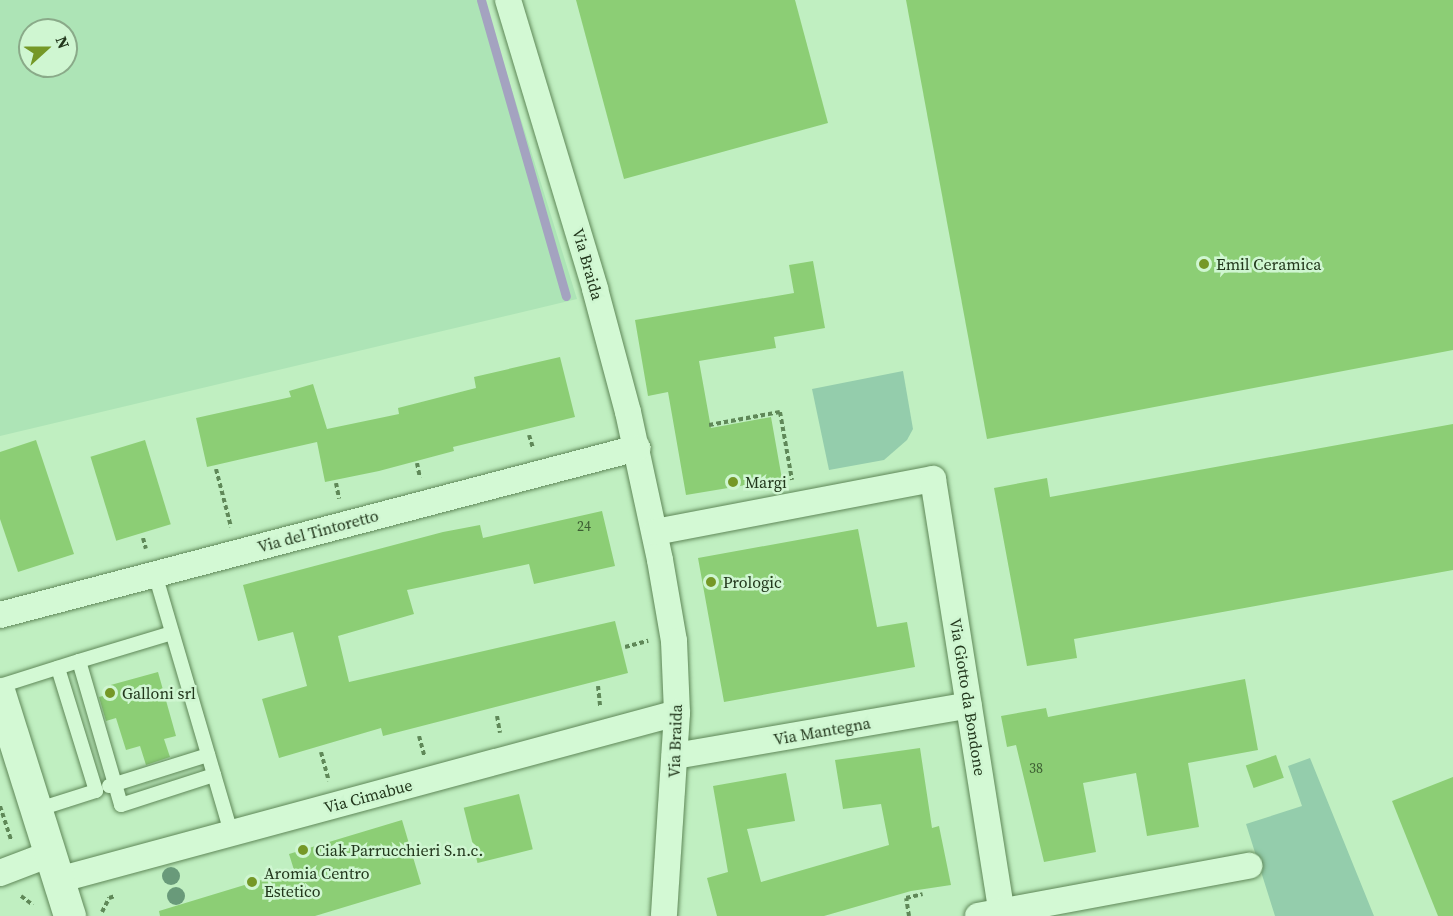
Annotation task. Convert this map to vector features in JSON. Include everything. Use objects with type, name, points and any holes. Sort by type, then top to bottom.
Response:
[{"type":"street","name":"Via Braida","points":[[508,0],[595,289],[637,448],[655,532],[674,641],[677,713],[664,916]]},
{"type":"street","name":"Via del Tintoretto","points":[[0,615],[637,448]]},
{"type":"street","name":"Via Giotto da Bondone","points":[[655,532],[933,479],[969,705],[994,914]]},
{"type":"street","points":[[0,694],[70,916]]},
{"type":"street","name":"Via Mantegna","points":[[675,756],[969,705]]},
{"type":"street","name":"Via Cimabue","points":[[7,883],[54,867],[231,833],[677,713]]},
{"type":"street","points":[[994,914],[1249,866]]},
{"type":"lane","points":[[154,574],[231,833]]},
{"type":"lane","points":[[0,686],[172,633]]},
{"type":"lane","points":[[79,661],[122,805],[214,775]]},
{"type":"lane","points":[[58,668],[96,791]]},
{"type":"lane","points":[[36,810],[208,755]]},
{"type":"path","points":[[709,425],[780,412],[792,484]]},
{"type":"path","points":[[216,469],[233,534]]},
{"type":"path","points":[[336,483],[340,506]]},
{"type":"path","points":[[626,647],[652,640]]},
{"type":"path","points":[[598,686],[601,715]]},
{"type":"path","points":[[498,716],[501,742]]},
{"type":"path","points":[[419,736],[426,762]]},
{"type":"path","points":[[321,753],[330,787]]},
{"type":"path","points":[[0,806],[12,842]]},
{"type":"path","points":[[7,883],[32,903],[34,909]]},
{"type":"path","points":[[102,916],[109,898],[118,894]]},
{"type":"path","points":[[909,916],[906,898],[923,894]]},
{"type":"green space","points":[[0,0],[484,0],[577,299],[0,436]]},
{"type":"green space","points":[[903,371],[913,429],[907,440],[884,460],[829,470],[812,389]]},
{"type":"green space","points":[[1310,758],[1374,916],[1275,916],[1246,824],[1302,806],[1288,766]]},
{"type":"building","points":[[576,0],[795,0],[828,123],[624,179]]},
{"type":"building","name":"Emil Ceramica","points":[[906,0],[1453,0],[1453,350],[987,439]]},
{"type":"building","points":[[813,261],[825,328],[774,337],[776,348],[699,361],[711,428],[771,417],[782,479],[686,495],[668,392],[648,396],[635,320],[794,293],[789,265]]},
{"type":"building","points":[[560,357],[575,417],[453,447],[454,451],[379,471],[325,482],[317,442],[207,467],[196,418],[291,397],[289,391],[313,384],[327,429],[399,414],[398,408],[476,388],[474,377]]},
{"type":"building","points":[[1453,424],[1453,570],[1074,639],[1077,658],[1027,666],[994,488],[1047,478],[1050,497]]},
{"type":"building","points":[[36,440],[74,554],[18,572],[0,519],[0,452]]},
{"type":"building","points":[[145,440],[171,524],[116,541],[90,457]]},
{"type":"building","points":[[602,511],[615,566],[534,584],[529,564],[407,590],[414,614],[338,636],[349,682],[615,621],[628,673],[383,736],[381,728],[279,758],[262,699],[307,686],[293,632],[258,641],[243,585],[443,532],[480,525],[483,538]]},
{"type":"building","points":[[858,529],[877,627],[907,622],[915,667],[724,702],[698,558]]},
{"type":"building","points":[[158,672],[176,736],[164,739],[170,757],[146,765],[140,746],[126,750],[116,718],[106,721],[99,697],[110,694],[107,686]]},
{"type":"building","points":[[1245,679],[1258,750],[1188,763],[1199,827],[1147,836],[1136,773],[1083,783],[1096,852],[1044,862],[1016,745],[1007,747],[1001,716],[1046,708],[1048,717]]},
{"type":"building","points":[[920,748],[932,828],[939,826],[951,885],[911,891],[824,916],[717,916],[707,878],[728,872],[713,786],[786,773],[795,821],[747,829],[761,882],[889,845],[881,804],[843,809],[835,760]]},
{"type":"building","points":[[1276,755],[1284,778],[1254,788],[1246,765]]},
{"type":"building","points":[[1453,777],[1453,916],[1438,916],[1392,801]]},
{"type":"building","points":[[519,794],[533,849],[477,863],[464,808]]},
{"type":"building","points":[[402,820],[421,884],[315,916],[160,916],[159,911],[294,870],[289,854]]},
{"type":"waterway","points":[[481,0],[566,296]]},
{"type":"place","name":"Emil Ceramica","points":[[1204,264]]},
{"type":"place","name":"Margi","points":[[733,482]]},
{"type":"place","name":"Prologic","points":[[711,582]]},
{"type":"place","name":"Galloni srl","points":[[110,693]]},
{"type":"place","name":"Ciak Parrucchieri S.n.c.","points":[[303,850]]},
{"type":"place","name":"Aromia Centro Estetico","points":[[252,882]]}]
